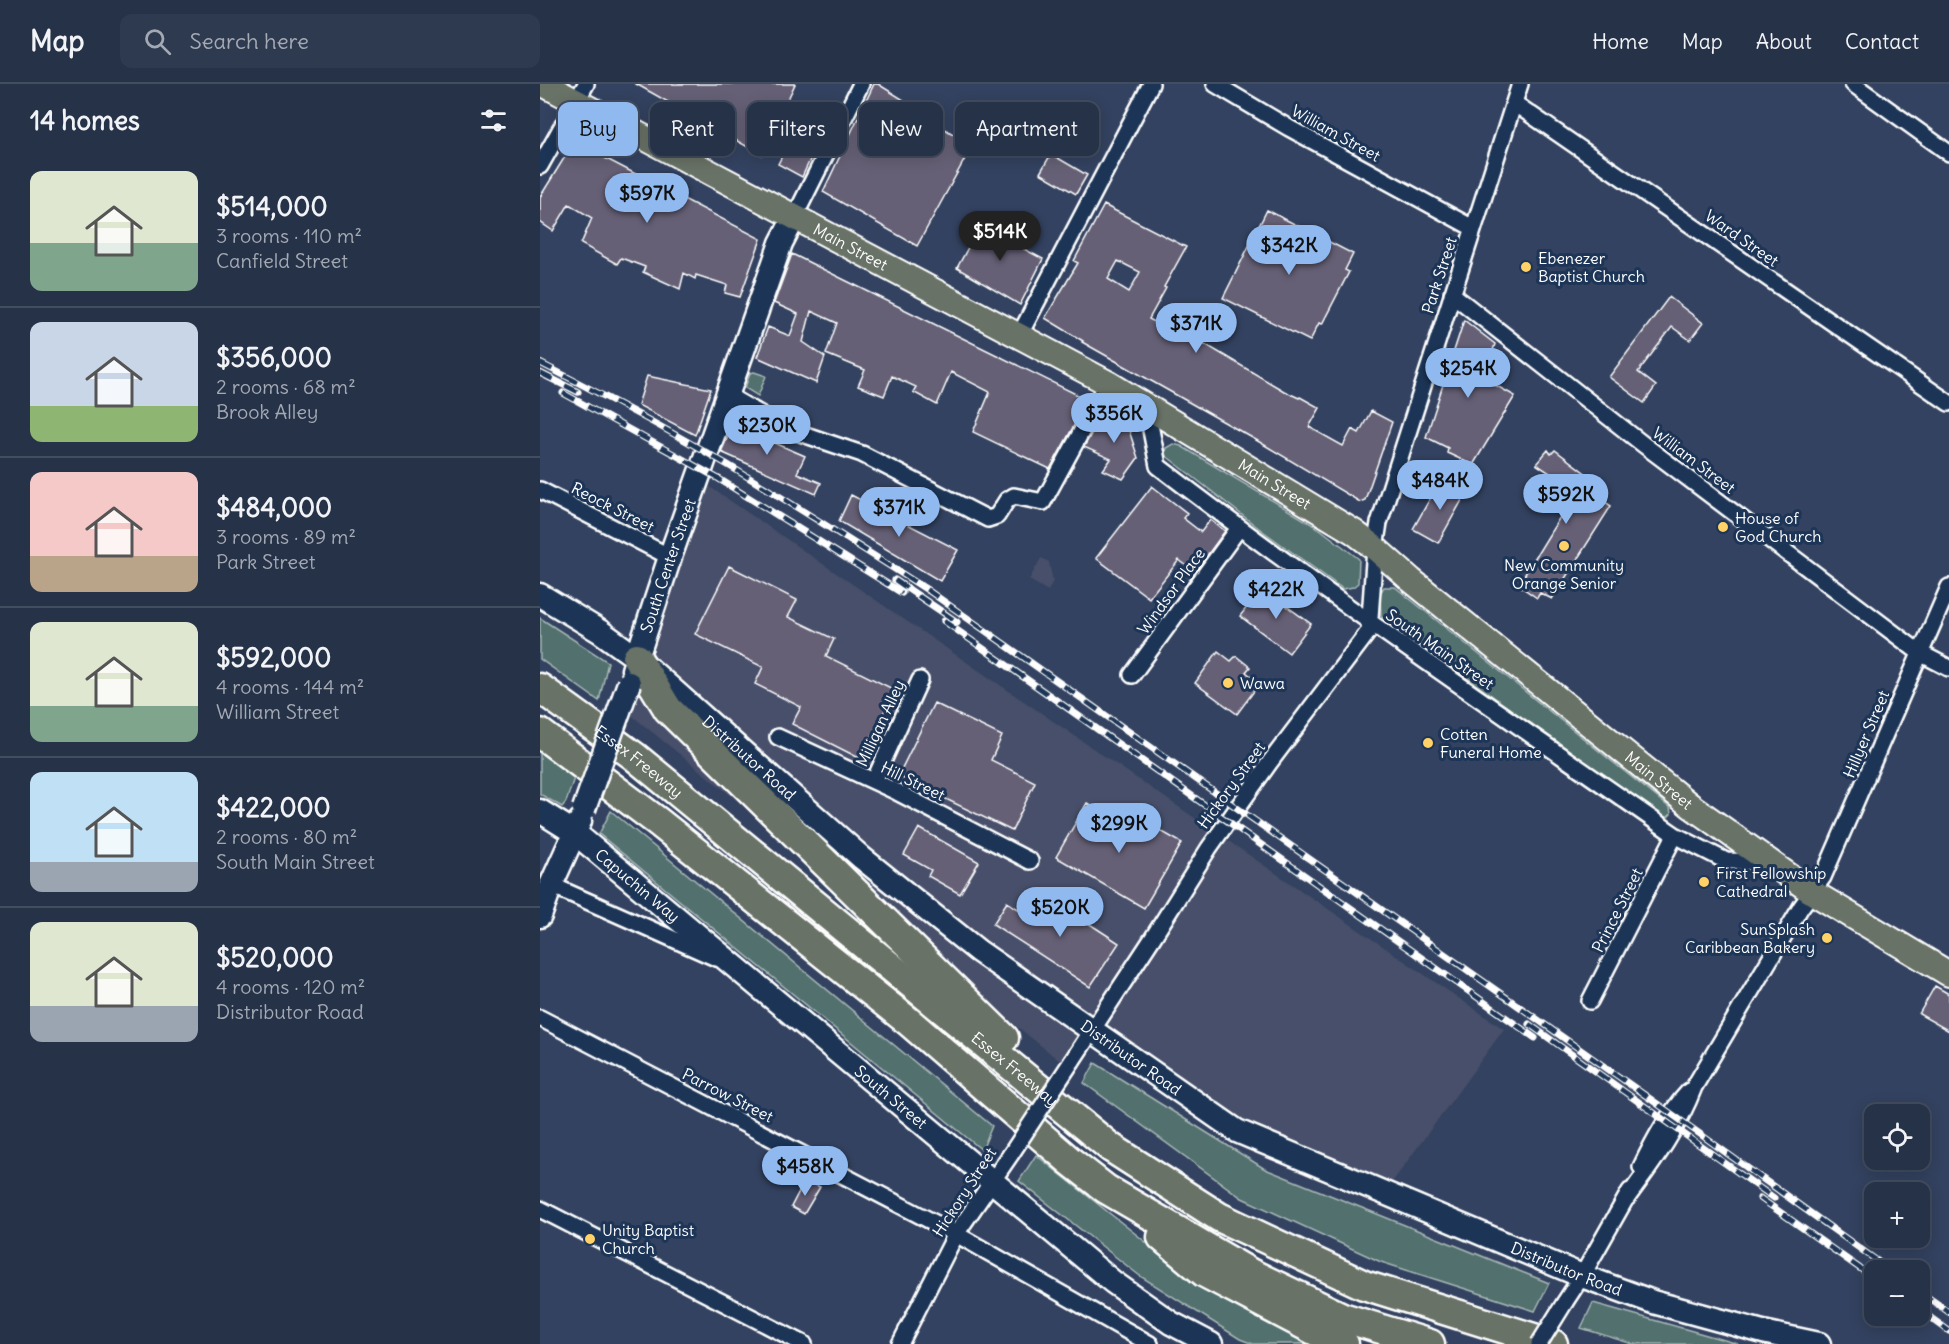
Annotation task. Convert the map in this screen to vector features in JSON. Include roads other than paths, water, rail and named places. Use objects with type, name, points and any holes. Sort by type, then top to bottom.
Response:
[{"type":"highway","points":[[633,671],[668,709],[1016,1049],[1110,1147]]},
{"type":"highway","name":"Essex Freeway","points":[[540,688],[643,763],[1110,1147],[1220,1217],[1364,1285],[1553,1344]]},
{"type":"highway","name":"Essex Freeway","points":[[540,733],[657,821],[899,1014],[1061,1154],[1106,1189],[1252,1274],[1342,1317],[1430,1344]]},
{"type":"highway","points":[[1106,1189],[1205,1273],[1344,1344]]},
{"type":"main road","name":"Main Street","points":[[543,84],[582,93],[795,216],[1108,383],[1354,532],[1691,806],[1812,892],[1949,974]]},
{"type":"main road","name":"South Center Street","points":[[540,916],[584,809],[781,243],[795,216]]},
{"type":"main road","name":"Distributor Road","points":[[540,595],[600,632],[633,671],[978,951],[1237,1131],[1582,1276],[1653,1302],[1763,1332],[1819,1344]]},
{"type":"main road","name":"Capuchin Way","points":[[540,811],[575,833],[733,965]]},
{"type":"main road","name":"South Street","points":[[733,965],[1113,1282],[1171,1323],[1211,1344]]},
{"type":"street","points":[[795,216],[861,84]]},
{"type":"street","points":[[1019,336],[1151,84]]},
{"type":"street","name":"William Street","points":[[1215,84],[1289,128],[1473,228]]},
{"type":"street","name":"Park Street","points":[[1375,548],[1379,523],[1520,84]]},
{"type":"street","points":[[1853,84],[1949,153]]},
{"type":"street","points":[[540,166],[582,93]]},
{"type":"street","name":"Ward Street","points":[[1514,103],[1949,403]]},
{"type":"street","name":"William Street","points":[[1452,294],[1644,445],[1920,653],[1949,668]]},
{"type":"street","points":[[727,395],[785,428],[862,454],[988,519],[997,516],[1007,500],[1014,496],[1042,502],[1108,383]]},
{"type":"street","name":"South Main Street","points":[[1146,404],[1158,466],[1239,528],[1676,835],[1726,861],[1768,862]]},
{"type":"street","name":"Reock Street","points":[[540,490],[670,557]]},
{"type":"street","name":"Windsor Place","points":[[1132,675],[1239,528]]},
{"type":"street","name":"Hickory Street","points":[[900,1344],[956,1234],[994,1181],[1209,848],[1270,762],[1368,632],[1375,548]]},
{"type":"street","name":"Hillyer Street","points":[[1539,1344],[1627,1198],[1653,1141],[1673,1109],[1694,1087],[1801,908],[1823,877],[1949,587]]},
{"type":"street","name":"Milligan Alley","points":[[874,781],[920,680]]},
{"type":"street","name":"Hill Street","points":[[778,737],[874,781],[1030,861]]},
{"type":"street","name":"Prince Street","points":[[1590,1001],[1676,835]]},
{"type":"street","name":"South Street","points":[[551,885],[733,965]]},
{"type":"street","name":"Parrow Street","points":[[540,1018],[956,1234],[1150,1344]]},
{"type":"street","points":[[540,1209],[804,1344]]},
{"type":"railway","points":[[540,363],[682,438],[929,591],[1876,1260]]},
{"type":"railway","points":[[540,373],[578,392]]},
{"type":"railway","points":[[563,393],[719,479],[902,593]]},
{"type":"railway","points":[[895,580],[957,622]]},
{"type":"railway","points":[[944,621],[1535,1038]]},
{"type":"railway","points":[[1529,1024],[1774,1198]]},
{"type":"railway","points":[[1760,1198],[1864,1271]]},
{"type":"railway","points":[[1930,1299],[1949,1312]]},
{"type":"railway","points":[[1930,1317],[1949,1331]]},
{"type":"place","name":"Ebenezer Baptist Church","points":[[1526,267]]},
{"type":"place","name":"House of God Church","points":[[1723,527]]},
{"type":"place","name":"New Community Orange Senior","points":[[1564,546]]},
{"type":"place","name":"Wawa","points":[[1228,683]]},
{"type":"place","name":"Cotten Funeral Home","points":[[1428,743]]},
{"type":"place","name":"First Fellowship Cathedral","points":[[1704,882]]},
{"type":"place","name":"SunSplash Caribbean Bakery","points":[[1827,938]]},
{"type":"place","name":"Unity Baptist Church","points":[[590,1239]]}]
